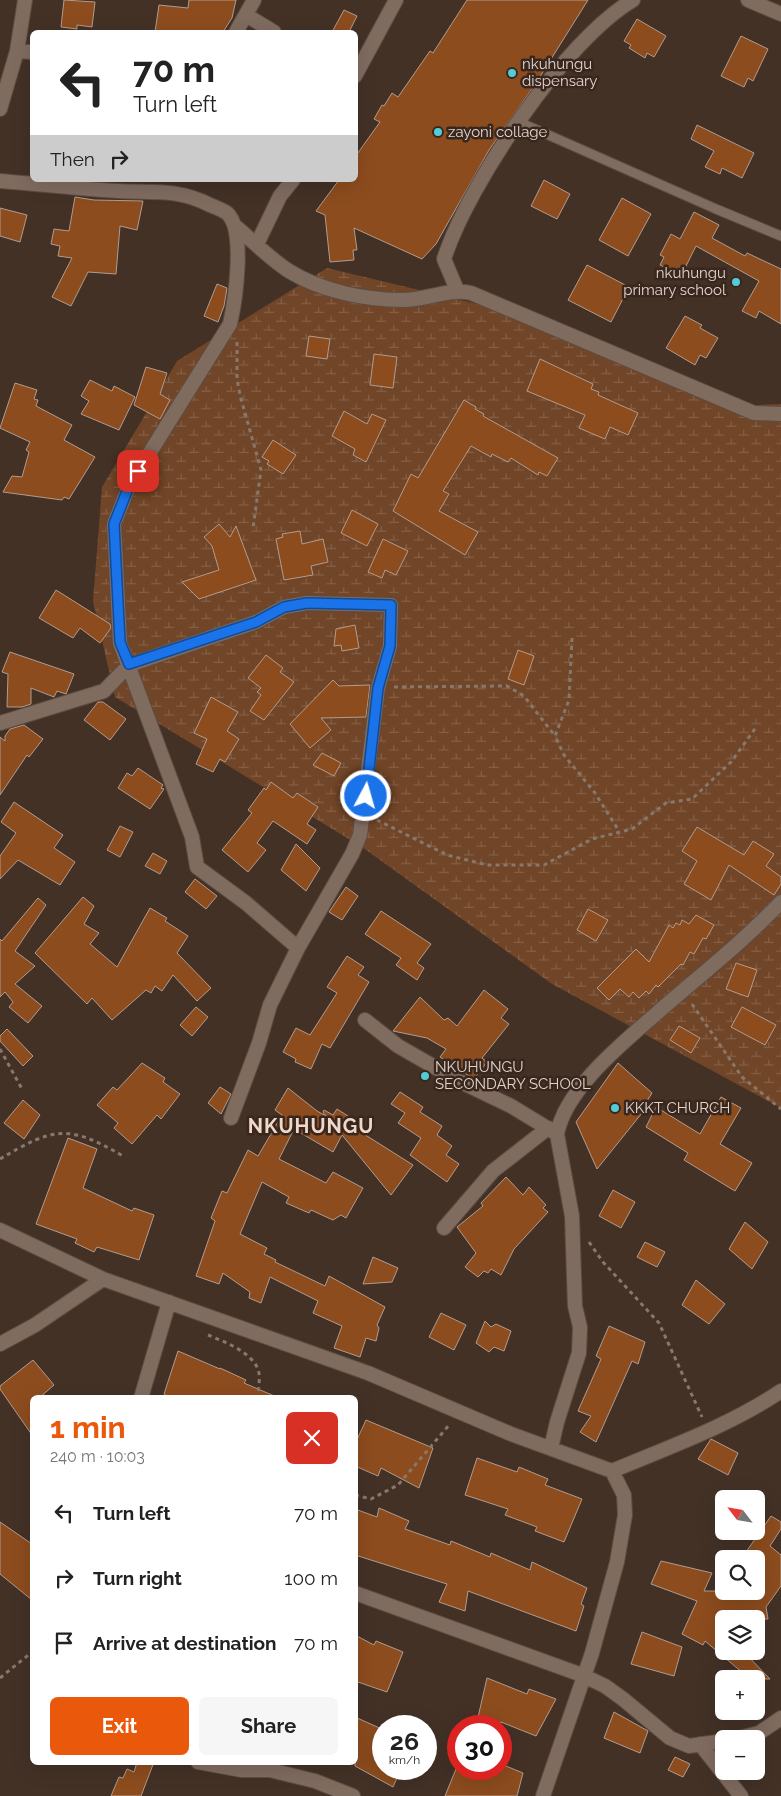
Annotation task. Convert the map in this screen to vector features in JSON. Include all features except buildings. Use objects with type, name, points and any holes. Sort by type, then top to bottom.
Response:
[{"type":"street","points":[[0,109],[17,50],[25,0]]},
{"type":"street","points":[[237,30],[254,0]]},
{"type":"street","points":[[358,70],[396,0]]},
{"type":"street","points":[[457,290],[444,259],[453,233],[474,194],[519,122],[569,57],[619,8],[634,0]]},
{"type":"street","points":[[748,0],[781,14]]},
{"type":"street","points":[[246,15],[271,30]]},
{"type":"street","points":[[17,50],[30,52]]},
{"type":"street","points":[[0,181],[118,191],[180,193],[227,213],[235,226],[286,269],[301,278],[362,297],[404,300],[434,297],[457,290],[471,293],[754,413],[781,414]]},
{"type":"street","points":[[257,244],[280,196],[291,182]]},
{"type":"street","points":[[235,226],[236,299],[231,317],[218,346],[129,486],[114,524],[120,642],[192,838],[197,868],[246,903],[298,948]]},
{"type":"street","points":[[0,723],[104,691],[129,664],[256,622],[284,607],[307,603],[391,605],[390,646],[378,688],[360,835],[352,854],[298,948],[270,1005],[259,1043],[231,1118]]},
{"type":"street","points":[[444,1228],[493,1171],[552,1131],[560,1123],[570,1105],[604,1060],[781,902]]},
{"type":"street","points":[[365,1020],[398,1046],[459,1081],[511,1106],[552,1131],[572,1216],[575,1306],[580,1326],[579,1353],[557,1422],[551,1448]]},
{"type":"street","points":[[0,1230],[103,1279],[368,1373],[461,1412],[612,1471],[624,1495],[626,1516],[618,1562],[592,1653],[582,1675],[543,1796]]},
{"type":"street","points":[[0,1344],[36,1325],[103,1279]]},
{"type":"street","points":[[141,1395],[169,1302]]},
{"type":"street","points":[[612,1471],[759,1406],[781,1391]]},
{"type":"street","points":[[358,1594],[582,1675],[605,1686],[624,1699],[670,1738],[689,1746],[715,1743]]},
{"type":"street","points":[[763,1730],[781,1718]]},
{"type":"street","points":[[700,1744],[741,1796]]},
{"type":"street","points":[[214,1765],[241,1770],[270,1770],[315,1781],[353,1796]]},
{"type":"lane","points":[[519,122],[716,210],[781,236]]},
{"type":"path","points":[[231,317],[238,354],[237,378],[240,395],[261,470],[253,528]]},
{"type":"path","points":[[555,736],[568,700],[572,638]]},
{"type":"path","points":[[378,688],[507,686],[524,696],[555,736],[564,755],[595,793],[619,831]]},
{"type":"path","points":[[364,814],[447,855],[487,865],[544,865],[592,839],[632,828],[666,803],[692,799],[731,762],[757,726]]},
{"type":"path","points":[[683,990],[742,1077],[781,1109]]},
{"type":"path","points":[[0,1049],[23,1091]]},
{"type":"path","points":[[0,1159],[47,1134],[74,1132],[94,1139],[123,1156]]},
{"type":"path","points":[[587,1239],[603,1262],[659,1323],[708,1430]]},
{"type":"path","points":[[200,1332],[237,1348],[250,1360],[259,1372],[258,1395]]},
{"type":"path","points":[[358,1496],[371,1499],[398,1485],[461,1412]]},
{"type":"path","points":[[0,1678],[30,1654]]},
{"type":"green space","points":[[327,268],[545,320],[730,406],[781,404],[781,1108],[552,984],[362,847],[115,697],[93,601],[102,487],[177,361]]},
{"type":"place","name":"nkuhungu dispensary","points":[[512,73]]},
{"type":"place","name":"zayoni collage","points":[[438,132]]},
{"type":"place","name":"nkuhungu primary school","points":[[736,282]]},
{"type":"place","name":"NKUHUNGU SECONDARY SCHOOL","points":[[425,1076]]},
{"type":"place","name":"KKKT CHURCH","points":[[615,1108]]},
{"type":"district","name":"NKUHUNGU","points":[[311,1126]]},
{"type":"route","points":[[138,471],[129,486],[114,524],[120,642],[129,664],[256,622],[284,607],[307,603],[391,605],[390,646],[378,688],[366,796]]}]
